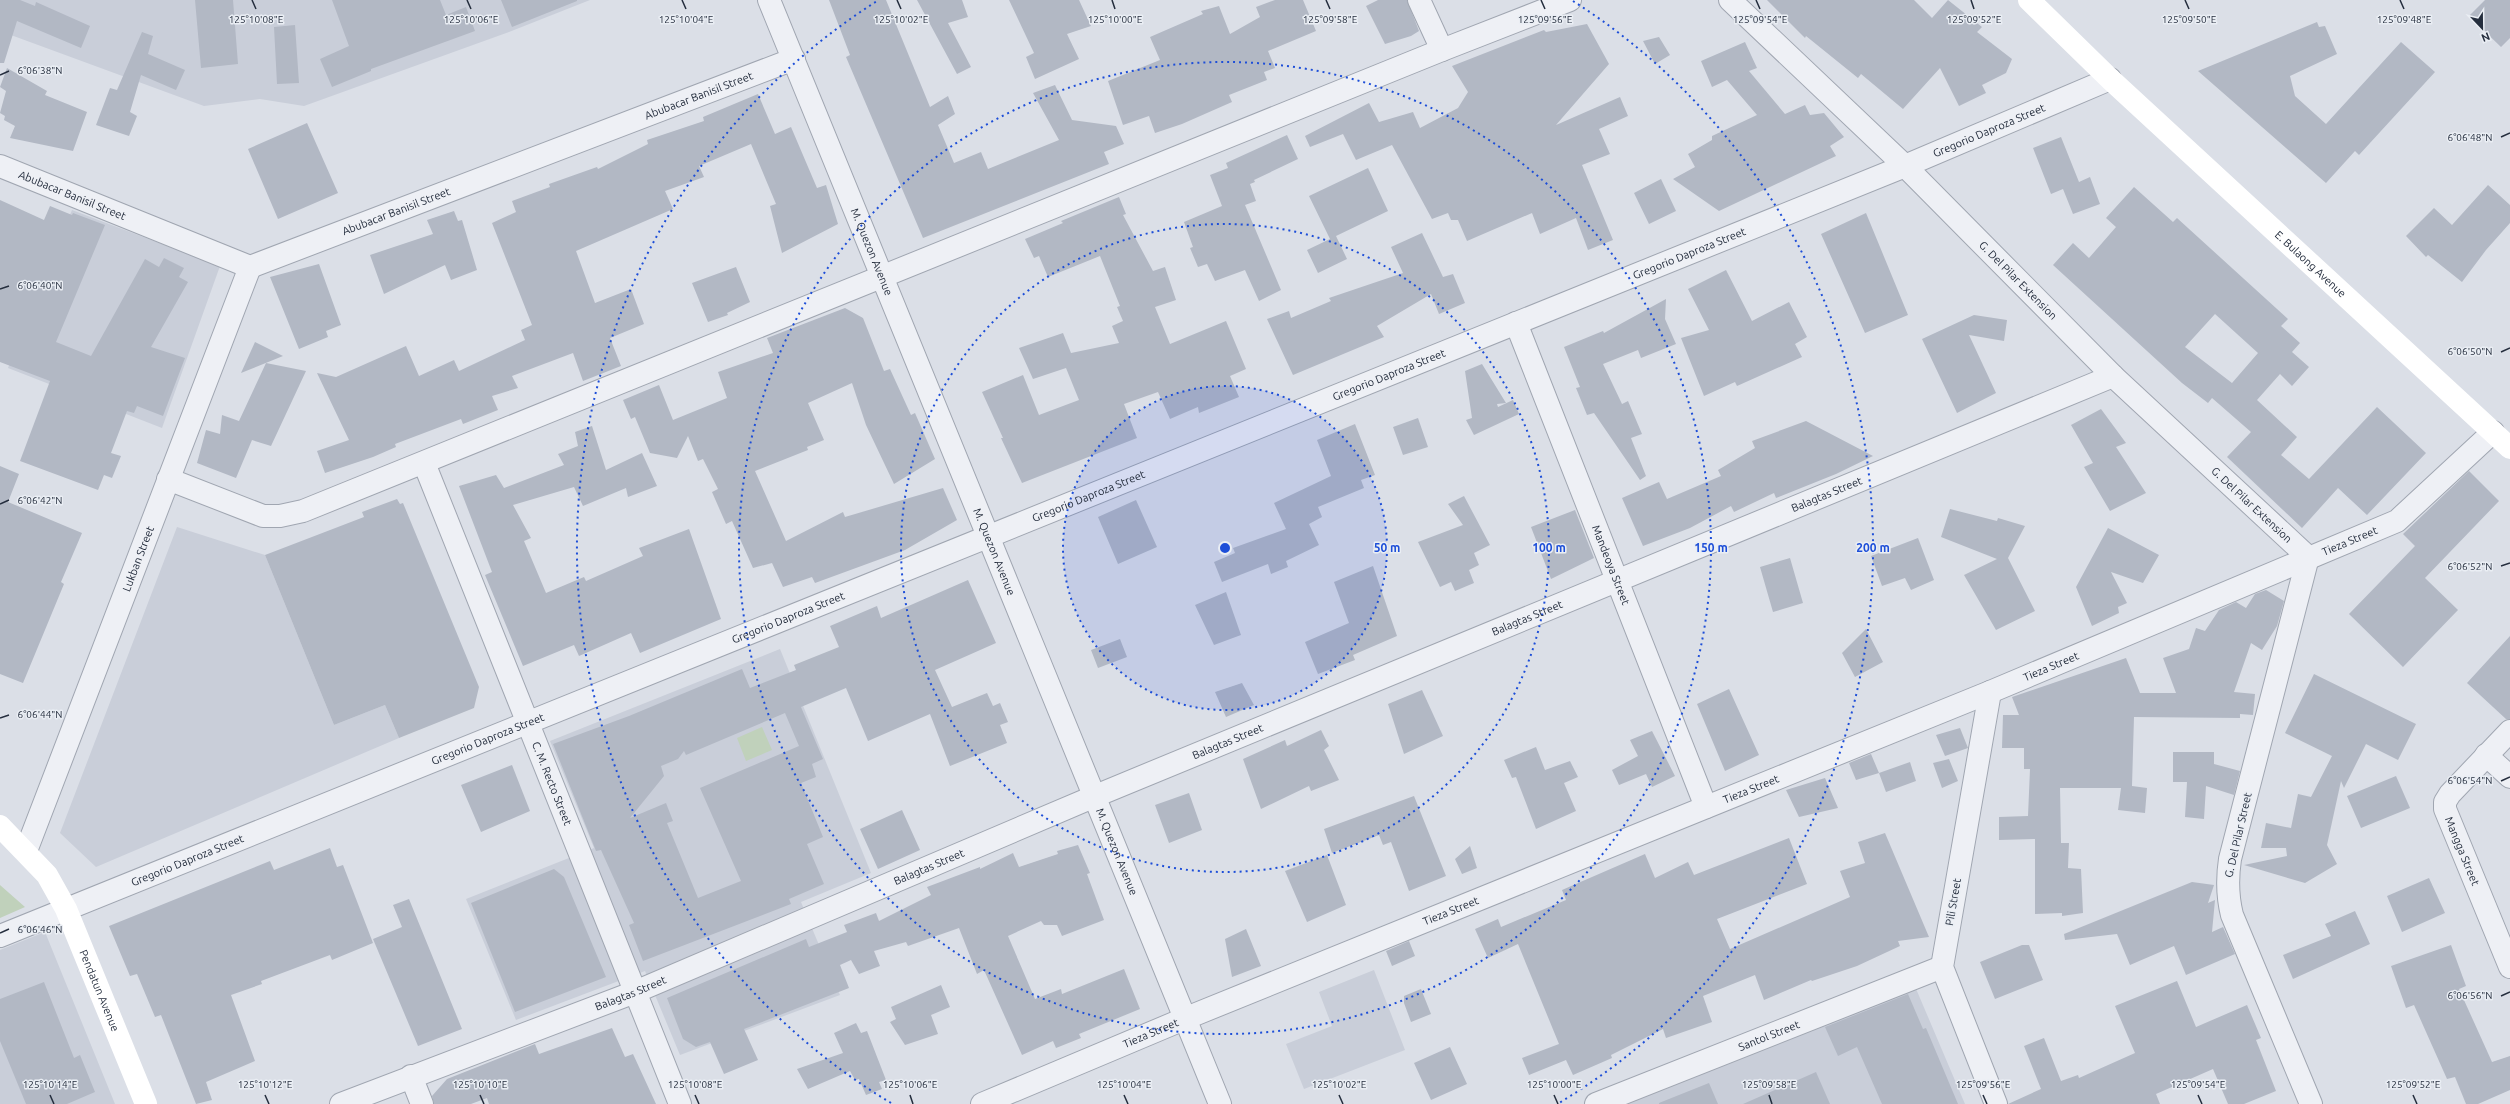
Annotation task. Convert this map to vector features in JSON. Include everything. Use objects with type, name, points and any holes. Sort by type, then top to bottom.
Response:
[{"type":"main road","name":"E. Bulaong Avenue","points":[[2029,0],[2110,79],[2510,448]]},
{"type":"main road","name":"Pendatun Avenue","points":[[0,826],[26,851],[47,875],[66,909],[146,1104]]},
{"type":"street","name":"M. Quezon Avenue","points":[[770,0],[884,277],[1093,797],[1220,1104]]},
{"type":"street","points":[[1420,0],[1442,50]]},
{"type":"street","points":[[168,479],[253,513],[280,516],[303,511],[1442,50],[1570,0]]},
{"type":"street","name":"G. Del Pilar Extension","points":[[1730,0],[1905,166],[2113,376],[2308,557]]},
{"type":"street","name":"Abubacar Banisil Street","points":[[0,166],[250,267],[794,59]]},
{"type":"street","name":"Gregorio Daproza Street","points":[[0,936],[527,721],[1905,166],[2110,79]]},
{"type":"street","name":"Lukban Street","points":[[26,851],[250,267]]},
{"type":"street","name":"Mandeoya Street","points":[[1516,323],[1706,807]]},
{"type":"street","name":"Balagtas Street","points":[[341,1104],[411,1076],[635,992],[1093,797],[1617,583],[2113,376]]},
{"type":"street","name":"Tieza Street","points":[[982,1104],[1184,1019],[1990,692],[2396,521],[2494,432]]},
{"type":"street","name":"C. M. Recto Street","points":[[424,463],[680,1104]]},
{"type":"street","name":"G. Del Pilar Street","points":[[2308,557],[2230,859],[2227,880],[2228,899],[2232,915],[2311,1104]]},
{"type":"street","name":"Pili Street","points":[[1942,967],[1990,692]]},
{"type":"street","name":"Mangga Street","points":[[2510,731],[2450,794],[2445,802],[2445,809],[2510,967]]},
{"type":"street","points":[[2486,755],[2510,777]]},
{"type":"street","points":[[1942,967],[1996,1104]]},
{"type":"street","name":"Santol Street","points":[[1596,1104],[1942,967]]},
{"type":"street","points":[[411,1076],[422,1104]]},
{"type":"shaded area","points":[[0,0],[590,0],[509,32],[304,106],[260,99],[204,106],[0,31]]},
{"type":"shaded area","points":[[72,210],[220,266],[162,428],[8,368]]},
{"type":"shaded area","points":[[177,527],[265,555],[334,725],[385,705],[399,738],[96,867],[60,833]]},
{"type":"shaded area","points":[[780,649],[871,873],[801,902],[840,995],[680,1055],[645,971],[516,1020],[466,899],[594,848],[550,741]]},
{"type":"shaded area","points":[[45,932],[115,1104],[0,1104],[0,950]]},
{"type":"shaded area","points":[[1374,970],[1405,1050],[1304,1089],[1286,1044],[1332,1026],[1319,992]]},
{"type":"shaded area","points":[[1914,984],[1965,1104],[1625,1104]]},
{"type":"green space","points":[[762,727],[772,750],[746,761],[737,738]]},
{"type":"green space","points":[[0,885],[25,907],[0,918]]},
{"type":"building","points":[[0,0],[20,0],[35,6],[36,2],[90,26],[81,48],[17,21],[4,63],[0,63]]},
{"type":"building","points":[[195,0],[233,0],[238,64],[201,68]]},
{"type":"building","points":[[332,0],[440,0],[446,15],[466,7],[475,31],[371,69],[371,71],[332,87],[320,59],[349,46]]},
{"type":"building","points":[[501,0],[577,0],[577,1],[512,27]]},
{"type":"building","points":[[829,0],[886,0],[930,107],[948,96],[955,114],[938,125],[954,163],[981,152],[988,169],[1059,140],[1033,93],[1055,85],[1072,120],[1116,126],[1124,144],[1104,152],[1109,164],[923,238],[846,57],[850,55]]},
{"type":"building","points":[[917,0],[962,0],[968,17],[948,23],[971,67],[957,74]]},
{"type":"building","points":[[1009,0],[1079,0],[1091,26],[1067,34],[1079,59],[1035,79],[1026,57],[1034,53]]},
{"type":"building","points":[[1275,0],[1303,0],[1316,31],[1268,51],[1275,68],[1264,72],[1267,80],[1229,95],[1232,102],[1182,124],[1155,133],[1149,116],[1123,125],[1108,81],[1160,60],[1150,37],[1203,14],[1201,11],[1219,6],[1230,34],[1260,17],[1256,7]]},
{"type":"building","points":[[1378,0],[1407,0],[1419,31],[1411,36],[1385,44],[1366,6]]},
{"type":"building","points":[[1767,0],[1914,0],[1932,18],[1948,0],[1982,27],[1977,32],[2012,59],[2006,73],[1982,85],[1986,93],[1959,106],[1940,68],[1903,109],[1861,74],[1858,78],[1806,36],[1805,38]]},
{"type":"building","points":[[2485,0],[2510,0],[2510,38],[2501,47],[2469,16]]},
{"type":"building","points":[[2317,22],[2319,27],[2325,26],[2337,54],[2290,76],[2295,96],[2326,124],[2401,42],[2435,72],[2359,155],[2355,151],[2326,183],[2198,71]]},
{"type":"building","points":[[1587,24],[1609,64],[1556,125],[1620,97],[1628,116],[1599,129],[1610,154],[1582,165],[1613,240],[1588,250],[1576,218],[1540,234],[1532,213],[1467,241],[1458,220],[1451,220],[1448,213],[1432,219],[1392,145],[1356,160],[1343,134],[1310,147],[1305,136],[1369,103],[1379,122],[1413,112],[1420,128],[1458,108],[1468,92],[1452,66],[1544,30],[1546,32]]},
{"type":"building","points":[[295,25],[299,83],[277,84],[274,27]]},
{"type":"building","points":[[142,32],[153,36],[148,54],[185,70],[176,90],[141,75],[130,112],[137,116],[129,136],[96,125],[110,88],[117,90]]},
{"type":"building","points":[[1659,37],[1670,55],[1655,64],[1643,41]]},
{"type":"building","points":[[1745,42],[1757,68],[1749,71],[1785,114],[1805,105],[1810,115],[1824,113],[1844,137],[1830,146],[1836,156],[1719,211],[1673,179],[1695,167],[1688,154],[1712,140],[1712,136],[1757,115],[1727,80],[1712,87],[1701,61]]},
{"type":"building","points":[[7,68],[47,91],[45,95],[87,112],[73,151],[10,138],[15,126],[4,120],[5,116],[0,113],[6,91],[0,87]]},
{"type":"building","points":[[758,94],[775,134],[791,127],[817,188],[826,185],[838,224],[782,253],[770,206],[776,204],[751,144],[699,166],[704,177],[665,191],[673,209],[576,251],[595,303],[631,289],[644,324],[610,338],[621,366],[583,381],[573,353],[512,376],[518,388],[492,396],[498,410],[463,424],[461,419],[395,444],[396,447],[373,457],[325,473],[317,451],[349,440],[317,373],[336,377],[406,346],[419,376],[454,360],[459,371],[525,340],[521,330],[532,325],[492,223],[516,212],[512,201],[550,187],[549,184],[597,167],[598,169],[648,144],[647,140],[704,121],[703,117]]},
{"type":"building","points":[[307,123],[338,193],[278,219],[248,149]]},
{"type":"building","points":[[1287,135],[1298,159],[1254,180],[1255,182],[1250,184],[1256,201],[1245,205],[1281,290],[1259,301],[1245,270],[1215,281],[1207,264],[1198,267],[1190,248],[1193,247],[1184,222],[1222,206],[1210,175],[1228,168],[1226,163]]},
{"type":"building","points":[[2061,137],[2079,182],[2090,177],[2100,204],[2073,214],[2063,189],[2051,194],[2033,148]]},
{"type":"building","points":[[1368,168],[1388,211],[1336,236],[1347,259],[1318,273],[1307,250],[1330,239],[1309,196]]},
{"type":"building","points":[[1661,179],[1676,211],[1649,224],[1634,193]]},
{"type":"building","points":[[2488,185],[2510,205],[2510,223],[2486,250],[2462,282],[2428,255],[2426,257],[2406,236],[2434,208],[2452,225]]},
{"type":"building","points":[[2134,187],[2173,222],[2177,218],[2288,319],[2281,326],[2300,343],[2292,352],[2309,367],[2292,386],[2280,374],[2257,400],[2297,437],[2281,455],[2309,479],[2377,407],[2426,453],[2367,515],[2338,488],[2302,528],[2227,457],[2251,432],[2212,398],[2208,403],[2182,383],[2053,265],[2073,243],[2089,258],[2116,227],[2106,218]],"holes":[[[2215,314],[2258,353],[2232,383],[2185,347]]]},
{"type":"building","points":[[1119,197],[1126,214],[1123,215],[1153,271],[1165,267],[1176,300],[1155,307],[1170,344],[1226,321],[1246,369],[1230,376],[1239,397],[1199,413],[1198,407],[1170,419],[1158,392],[1124,404],[1137,438],[1022,483],[982,392],[1023,375],[1039,415],[1079,400],[1066,368],[1033,379],[1019,348],[1063,333],[1071,353],[1119,343],[1112,326],[1123,321],[1117,307],[1120,306],[1100,256],[1048,277],[1039,256],[1034,258],[1025,239],[1063,223],[1061,221]]},
{"type":"building","points":[[0,200],[44,220],[50,206],[72,215],[73,213],[105,225],[56,342],[91,356],[145,259],[159,267],[164,258],[184,268],[179,277],[188,282],[151,347],[185,358],[163,416],[137,406],[134,413],[127,411],[111,453],[121,456],[112,478],[104,475],[98,490],[20,461],[50,381],[0,362]]},
{"type":"building","points":[[454,211],[458,221],[462,220],[477,270],[451,280],[445,265],[384,294],[370,255],[433,234],[427,220]]},
{"type":"building","points":[[1866,213],[1908,315],[1865,333],[1821,234]]},
{"type":"building","points":[[1422,233],[1443,277],[1453,274],[1465,303],[1439,314],[1431,294],[1377,326],[1384,337],[1293,375],[1267,319],[1289,311],[1291,318],[1331,301],[1329,298],[1403,273],[1391,247]]},
{"type":"building","points":[[319,264],[341,325],[326,331],[328,337],[299,349],[270,277]]},
{"type":"building","points":[[736,267],[750,302],[727,313],[728,315],[708,322],[692,283]]},
{"type":"building","points":[[1726,270],[1752,321],[1789,302],[1807,337],[1795,344],[1802,357],[1737,386],[1735,382],[1704,396],[1681,338],[1709,330],[1688,289]]},
{"type":"building","points":[[1666,299],[1665,319],[1676,344],[1641,358],[1638,350],[1603,364],[1622,404],[1628,401],[1642,434],[1631,438],[1646,476],[1640,480],[1594,413],[1587,415],[1576,388],[1580,387],[1564,347],[1603,331],[1604,333]]},
{"type":"building","points":[[845,308],[863,318],[884,371],[890,369],[911,415],[915,413],[935,459],[894,484],[866,425],[852,383],[808,403],[824,440],[807,447],[808,450],[755,471],[786,541],[843,512],[845,517],[943,488],[957,520],[905,550],[815,583],[812,577],[783,587],[772,563],[753,568],[732,521],[726,524],[712,492],[718,489],[703,459],[698,461],[688,436],[677,458],[650,453],[635,417],[631,419],[623,400],[659,385],[673,420],[727,398],[718,372],[773,353],[767,338]]},
{"type":"building","points":[[1974,315],[2007,320],[2004,341],[1969,335],[1996,393],[1957,413],[1922,339]]},
{"type":"building","points":[[255,342],[283,356],[241,373]]},
{"type":"building","points":[[266,363],[306,371],[271,446],[252,440],[236,478],[197,463],[206,430],[220,434],[222,415],[239,421]]},
{"type":"building","points":[[1482,364],[1506,403],[1497,404],[1498,407],[1513,400],[1519,414],[1474,435],[1466,420],[1472,418],[1465,371]]},
{"type":"building","points":[[2101,409],[2126,443],[2116,447],[2146,493],[2110,511],[2084,467],[2093,463],[2071,425]]},
{"type":"building","points":[[1418,418],[1428,447],[1403,455],[1393,427]]},
{"type":"building","points":[[1806,421],[1873,456],[1836,474],[1776,498],[1774,493],[1734,512],[1731,506],[1690,528],[1643,546],[1622,498],[1659,482],[1667,499],[1721,476],[1718,470],[1755,448],[1752,441]]},
{"type":"building","points":[[1355,424],[1375,475],[1361,480],[1364,488],[1318,507],[1322,517],[1309,524],[1319,545],[1286,561],[1288,567],[1271,574],[1268,564],[1222,582],[1214,562],[1235,553],[1233,548],[1286,529],[1274,503],[1331,476],[1317,440]]},
{"type":"building","points":[[592,426],[606,470],[642,453],[657,486],[628,497],[626,488],[583,506],[574,487],[513,505],[531,538],[524,541],[546,593],[584,577],[586,581],[643,556],[639,548],[689,529],[721,619],[640,653],[631,633],[579,656],[574,645],[523,666],[485,575],[492,572],[459,486],[496,475],[504,488],[564,465],[558,454],[578,446],[575,432]]},
{"type":"building","points":[[0,466],[19,474],[8,502],[82,533],[61,582],[64,584],[23,683],[0,674]]},
{"type":"building","points":[[2469,471],[2499,501],[2425,578],[2458,610],[2403,667],[2349,614],[2415,546],[2403,534]]},
{"type":"building","points":[[1464,496],[1490,545],[1474,553],[1479,565],[1469,570],[1474,583],[1455,591],[1451,582],[1440,587],[1418,542],[1463,525],[1448,504]]},
{"type":"building","points":[[397,499],[400,504],[403,503],[479,687],[474,708],[399,738],[385,705],[334,725],[265,555],[364,517],[362,512]]},
{"type":"building","points":[[1136,500],[1157,547],[1118,564],[1098,517]]},
{"type":"building","points":[[1950,509],[1997,521],[1998,518],[2025,526],[2008,558],[2035,611],[1996,630],[1964,575],[1997,559],[1941,537]]},
{"type":"building","points":[[1575,510],[1594,558],[1551,579],[1531,527]]},
{"type":"building","points":[[2108,528],[2159,555],[2143,583],[2111,572],[2127,603],[2118,607],[2119,613],[2092,626],[2076,587]]},
{"type":"building","points":[[1918,538],[1934,580],[1911,590],[1905,578],[1882,586],[1871,556]]},
{"type":"building","points":[[1790,558],[1803,603],[1773,612],[1760,567]]},
{"type":"building","points":[[1373,566],[1397,636],[1353,655],[1355,660],[1318,674],[1305,642],[1349,623],[1334,582]]},
{"type":"building","points":[[968,580],[996,643],[935,670],[952,707],[987,693],[993,706],[1000,703],[1008,722],[1000,725],[1007,743],[950,766],[930,714],[868,741],[846,688],[801,707],[823,759],[812,764],[816,777],[801,783],[823,837],[807,844],[824,884],[789,899],[791,904],[643,961],[629,925],[634,923],[601,850],[596,851],[553,744],[629,716],[742,669],[750,688],[796,670],[794,665],[839,647],[830,626],[877,606],[881,618]],"holes":[[[785,713],[799,746],[700,788],[741,881],[698,898],[667,823],[673,821],[666,803],[630,818],[664,776],[661,766],[678,759],[684,751],[686,755]]]},
{"type":"building","points":[[2266,590],[2284,601],[2277,626],[2262,650],[2251,643],[2234,692],[2255,694],[2253,715],[2240,714],[2240,718],[2134,717],[2132,786],[2147,788],[2145,813],[2118,810],[2121,788],[2060,788],[2061,843],[2069,843],[2068,868],[2081,869],[2083,913],[2062,916],[2062,913],[2035,914],[2035,839],[1999,840],[1999,817],[2028,816],[2030,769],[2024,769],[2024,748],[2002,748],[2003,715],[2019,715],[2012,697],[2126,658],[2140,693],[2176,693],[2163,658],[2189,649],[2196,628],[2205,631],[2219,610],[2236,602],[2246,608],[2255,594]]},
{"type":"building","points":[[1226,592],[1241,635],[1214,645],[1195,605]]},
{"type":"building","points":[[1866,629],[1883,662],[1855,677],[1842,653]]},
{"type":"building","points":[[2510,636],[2510,719],[2506,719],[2467,683]]},
{"type":"building","points":[[1120,639],[1127,657],[1098,668],[1091,650]]},
{"type":"building","points":[[2314,674],[2416,724],[2398,760],[2366,744],[2344,788],[2341,781],[2327,845],[2337,864],[2305,883],[2244,865],[2287,856],[2286,848],[2261,848],[2266,823],[2291,828],[2298,794],[2311,797],[2332,756],[2285,733]]},
{"type":"building","points":[[1242,683],[1254,705],[1226,717],[1215,692]]},
{"type":"building","points":[[1729,689],[1759,755],[1725,771],[1697,704]]},
{"type":"building","points":[[1422,690],[1443,736],[1404,754],[1388,704]]},
{"type":"building","points":[[1960,728],[1968,748],[1945,756],[1936,735]]},
{"type":"building","points":[[1321,730],[1329,746],[1324,750],[1339,780],[1311,791],[1309,786],[1261,809],[1243,759],[1285,740],[1287,746]]},
{"type":"building","points":[[1652,731],[1675,776],[1652,787],[1646,774],[1619,785],[1612,770],[1638,756],[1630,740]]},
{"type":"building","points":[[1536,747],[1545,770],[1570,761],[1578,777],[1564,783],[1576,811],[1536,829],[1516,777],[1512,778],[1504,760]]},
{"type":"building","points":[[2173,752],[2214,752],[2214,764],[2240,771],[2234,795],[2206,786],[2204,819],[2185,817],[2187,782],[2173,782]]},
{"type":"building","points":[[1871,754],[1879,773],[1856,780],[1849,763]]},
{"type":"building","points":[[1949,759],[1958,781],[1942,788],[1933,763]]},
{"type":"building","points":[[1910,762],[1916,781],[1886,792],[1879,773]]},
{"type":"building","points":[[512,765],[530,811],[481,832],[461,785]]},
{"type":"building","points":[[2396,776],[2410,808],[2361,828],[2347,796]]},
{"type":"building","points":[[1825,778],[1838,808],[1799,817],[1786,790]]},
{"type":"building","points":[[1189,793],[1202,830],[1169,843],[1155,805]]},
{"type":"building","points":[[1414,796],[1446,876],[1409,891],[1391,842],[1383,845],[1379,835],[1332,853],[1324,829]]},
{"type":"building","points":[[902,810],[920,850],[878,869],[860,829]]},
{"type":"building","points":[[1885,833],[1929,937],[1898,941],[1900,946],[1857,966],[1812,981],[1811,980],[1764,1000],[1755,975],[1703,996],[1712,1022],[1666,1038],[1663,1029],[1611,1055],[1612,1058],[1573,1075],[1566,1060],[1529,1075],[1522,1058],[1559,1044],[1518,944],[1488,958],[1475,929],[1498,919],[1501,927],[1566,900],[1562,890],[1645,854],[1655,878],[1688,862],[1694,875],[1789,838],[1807,884],[1717,919],[1730,949],[1850,897],[1840,871],[1865,863],[1858,842]]},
{"type":"building","points":[[1078,845],[1090,873],[1087,874],[1104,920],[1062,936],[1057,925],[1044,925],[1041,921],[1008,936],[1035,999],[1061,989],[1062,994],[1124,969],[1140,1009],[1079,1034],[1081,1038],[1056,1048],[1053,1041],[1022,1055],[984,970],[977,974],[959,928],[908,946],[906,942],[874,951],[880,966],[859,974],[851,960],[840,965],[849,988],[744,1029],[758,1060],[724,1074],[710,1042],[696,1047],[683,1039],[667,998],[806,939],[809,947],[847,932],[844,925],[876,913],[879,921],[931,895],[927,887],[980,867],[980,869],[1013,853],[1019,867],[1058,854],[1057,851]]},
{"type":"building","points":[[1470,846],[1477,868],[1462,874],[1455,859]]},
{"type":"building","points":[[330,848],[337,867],[343,865],[373,943],[332,960],[330,955],[261,981],[262,984],[231,995],[255,1061],[206,1082],[212,1100],[196,1104],[161,1015],[155,1017],[137,974],[130,976],[109,926],[270,861],[274,870]]},
{"type":"building","points":[[1327,855],[1346,905],[1307,922],[1285,871]]},
{"type":"building","points":[[554,869],[564,877],[606,977],[515,1012],[471,903]]},
{"type":"building","points":[[2429,878],[2445,913],[2402,932],[2387,896]]},
{"type":"building","points":[[2192,882],[2214,885],[2208,903],[2215,900],[2212,932],[2223,927],[2235,954],[2186,975],[2174,946],[2130,965],[2117,934],[2065,940],[2064,934]]},
{"type":"building","points":[[409,899],[462,1029],[418,1046],[373,939],[402,927],[393,905]]},
{"type":"building","points":[[2355,911],[2370,944],[2293,979],[2283,955],[2331,936],[2325,924]]},
{"type":"building","points":[[1246,929],[1261,966],[1232,977],[1225,939]]},
{"type":"building","points":[[1409,941],[1415,956],[1392,966],[1386,951]]},
{"type":"building","points":[[2022,945],[2029,945],[2043,980],[1995,999],[1980,962]]},
{"type":"building","points":[[2451,945],[2466,986],[2459,989],[2492,1062],[2510,1056],[2510,1090],[2478,1104],[2466,1104],[2455,1077],[2447,1079],[2414,1005],[2406,1008],[2391,966]]},
{"type":"building","points":[[2177,981],[2196,1027],[2247,1005],[2261,1038],[2256,1040],[2276,1091],[2244,1104],[2228,1104],[2213,1069],[2156,1094],[2160,1104],[2008,1104],[2041,1089],[2024,1046],[2044,1038],[2061,1081],[2078,1075],[2079,1078],[2135,1053],[2115,1006]]},
{"type":"building","points":[[44,982],[74,1058],[80,1055],[95,1092],[67,1104],[26,1104],[0,1041],[0,999]]},
{"type":"building","points":[[941,985],[950,1007],[931,1015],[938,1034],[905,1045],[890,1022],[896,1019],[891,1007]]},
{"type":"building","points":[[1421,989],[1431,1014],[1411,1022],[1404,1003],[1404,996]]},
{"type":"building","points":[[1908,994],[1923,1029],[1926,1028],[1958,1104],[1882,1104],[1857,1047],[1838,1056],[1825,1027]]},
{"type":"building","points":[[856,1023],[861,1033],[867,1031],[886,1080],[879,1082],[882,1089],[866,1095],[859,1079],[855,1080],[850,1071],[808,1089],[797,1069],[843,1053],[834,1033]]},
{"type":"building","points":[[612,1028],[625,1057],[633,1054],[656,1104],[489,1104],[487,1098],[471,1104],[434,1104],[432,1096],[447,1079],[535,1044],[539,1054]]},
{"type":"building","points":[[1450,1047],[1467,1084],[1431,1100],[1414,1063]]},
{"type":"building","points":[[1816,1072],[1830,1104],[1743,1104]]},
{"type":"building","points":[[1709,1083],[1718,1104],[1659,1104],[1659,1103]]}]
